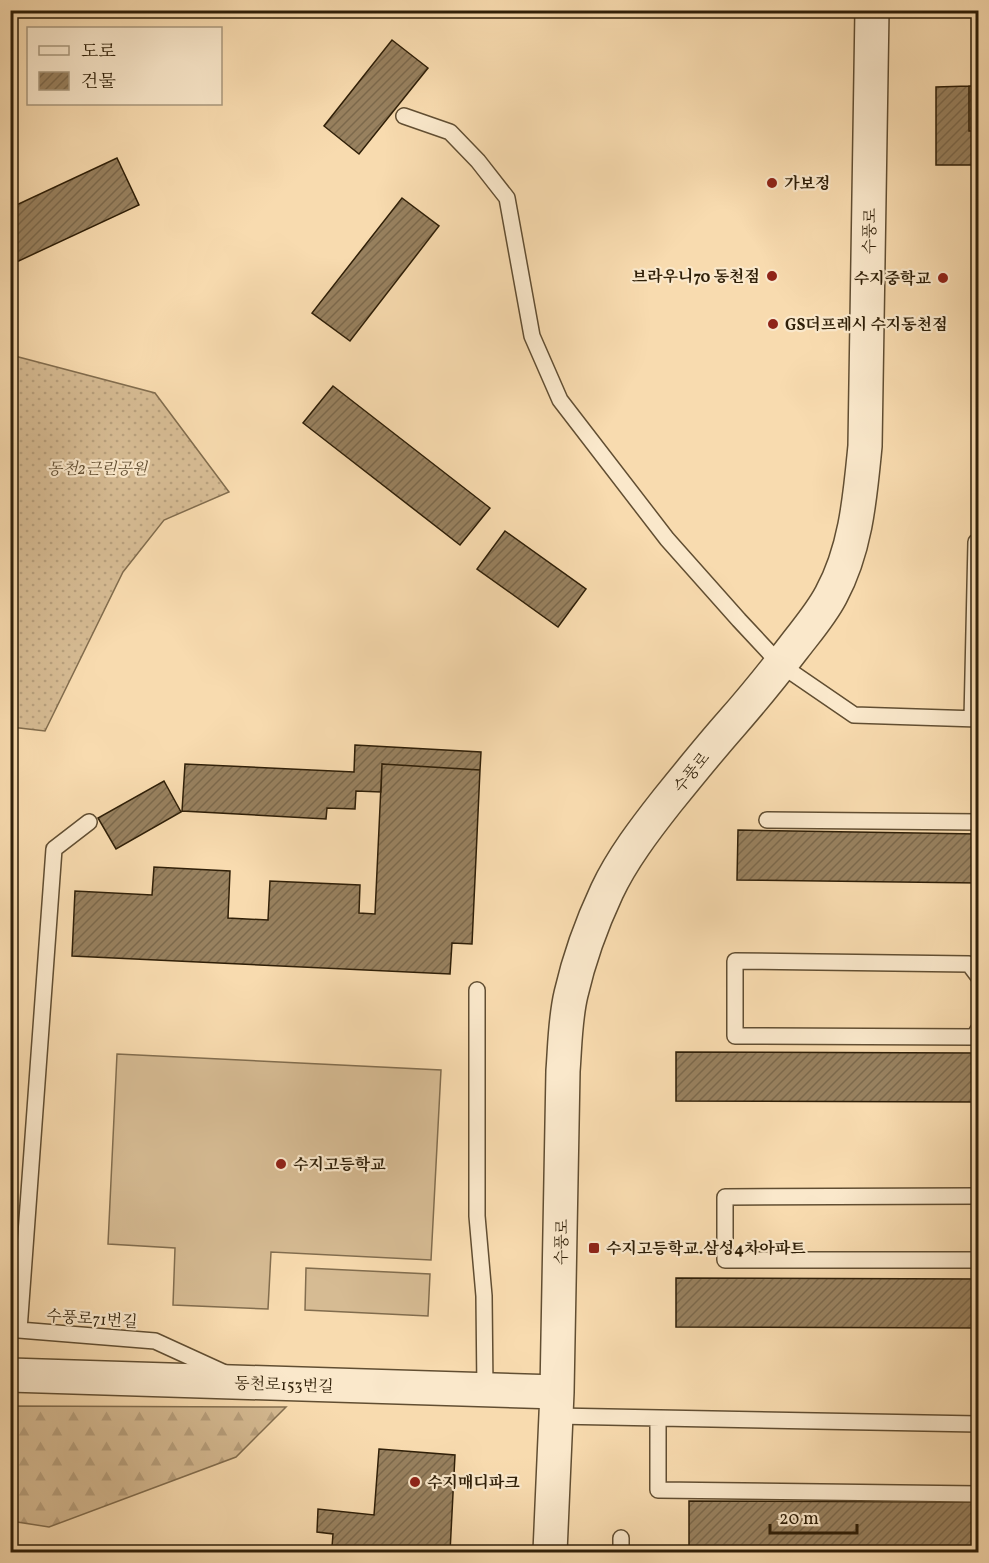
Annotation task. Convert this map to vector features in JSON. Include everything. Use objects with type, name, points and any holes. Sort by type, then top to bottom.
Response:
[{"type":"street","name":"수풍로","points":[[550,1552],[557,1404],[563,1071],[566,1020],[576,974],[607,891],[642,833],[700,760],[760,692],[817,618],[831,594],[848,555],[859,501],[865,446],[872,10]]},
{"type":"street","name":"동천로153번길","points":[[10,1376],[485,1390],[557,1404]]},
{"type":"lane","points":[[404,116],[450,132],[478,161],[507,198],[531,336],[560,400],[668,539],[781,665],[854,715],[975,719],[976,542],[978,542]]},
{"type":"lane","points":[[767,820],[978,822]]},
{"type":"lane","name":"수풍로71번길","points":[[89,822],[54,849],[19,1330],[155,1341],[247,1383]]},
{"type":"lane","points":[[978,976],[969,964],[735,961],[735,1036],[974,1036],[978,1030]]},
{"type":"lane","points":[[477,990],[477,1216],[483,1296],[485,1390]]},
{"type":"lane","points":[[978,1196],[725,1197],[725,1260],[978,1260]]},
{"type":"lane","points":[[557,1404],[658,1418],[978,1424]]},
{"type":"lane","points":[[658,1418],[658,1490],[978,1494]]},
{"type":"green space","name":"동천2근린공원","points":[[11,355],[155,393],[229,492],[164,520],[123,572],[45,731],[11,727]]},
{"type":"green space","points":[[117,1054],[441,1070],[431,1260],[271,1252],[268,1309],[173,1305],[175,1248],[108,1244]]},
{"type":"green space","points":[[306,1268],[430,1274],[428,1316],[305,1310]]},
{"type":"green space","points":[[11,1406],[286,1407],[236,1457],[49,1527],[11,1521]]},
{"type":"building","points":[[392,40],[428,68],[359,154],[324,126]]},
{"type":"building","points":[[969,86],[978,86],[978,131],[969,131]]},
{"type":"building","points":[[969,86],[969,131],[978,131],[978,165],[936,165],[936,87]]},
{"type":"building","points":[[117,158],[139,205],[10,265],[10,208]]},
{"type":"building","points":[[402,198],[439,226],[350,341],[312,313]]},
{"type":"building","points":[[333,386],[490,508],[460,545],[303,423]]},
{"type":"building","points":[[505,531],[586,589],[558,627],[477,569]]},
{"type":"building","points":[[355,745],[481,752],[480,770],[382,764],[381,792],[356,791],[355,809],[327,808],[326,819],[182,811],[185,764],[354,772]]},
{"type":"building","points":[[382,764],[480,770],[472,944],[452,943],[450,974],[72,956],[75,891],[152,895],[154,867],[230,871],[228,918],[268,920],[270,881],[360,885],[359,913],[375,914]]},
{"type":"building","points":[[164,781],[181,812],[116,849],[98,818]]},
{"type":"building","points":[[738,830],[978,834],[978,883],[737,880]]},
{"type":"building","points":[[676,1052],[978,1053],[978,1102],[676,1101]]},
{"type":"building","points":[[676,1278],[978,1279],[978,1328],[676,1327]]},
{"type":"building","name":"수지매디파크","points":[[379,1449],[455,1455],[450,1552],[347,1552],[347,1549],[332,1547],[333,1534],[317,1532],[318,1509],[374,1515]]},
{"type":"building","points":[[689,1501],[978,1502],[978,1551],[689,1550]]},
{"type":"place","name":"가보정","points":[[772,183]]},
{"type":"place","name":"브라우니70 동천점","points":[[772,276]]},
{"type":"place","name":"수지중학교","points":[[943,278]]},
{"type":"place","name":"GS더프레시 수지동천점","points":[[773,324]]},
{"type":"place","name":"수지고등학교","points":[[281,1164]]},
{"type":"place","name":"수지고등학교.삼성4차아파트","points":[[594,1248]]},
{"type":"place","name":"수지매디파크","points":[[415,1482]]}]
